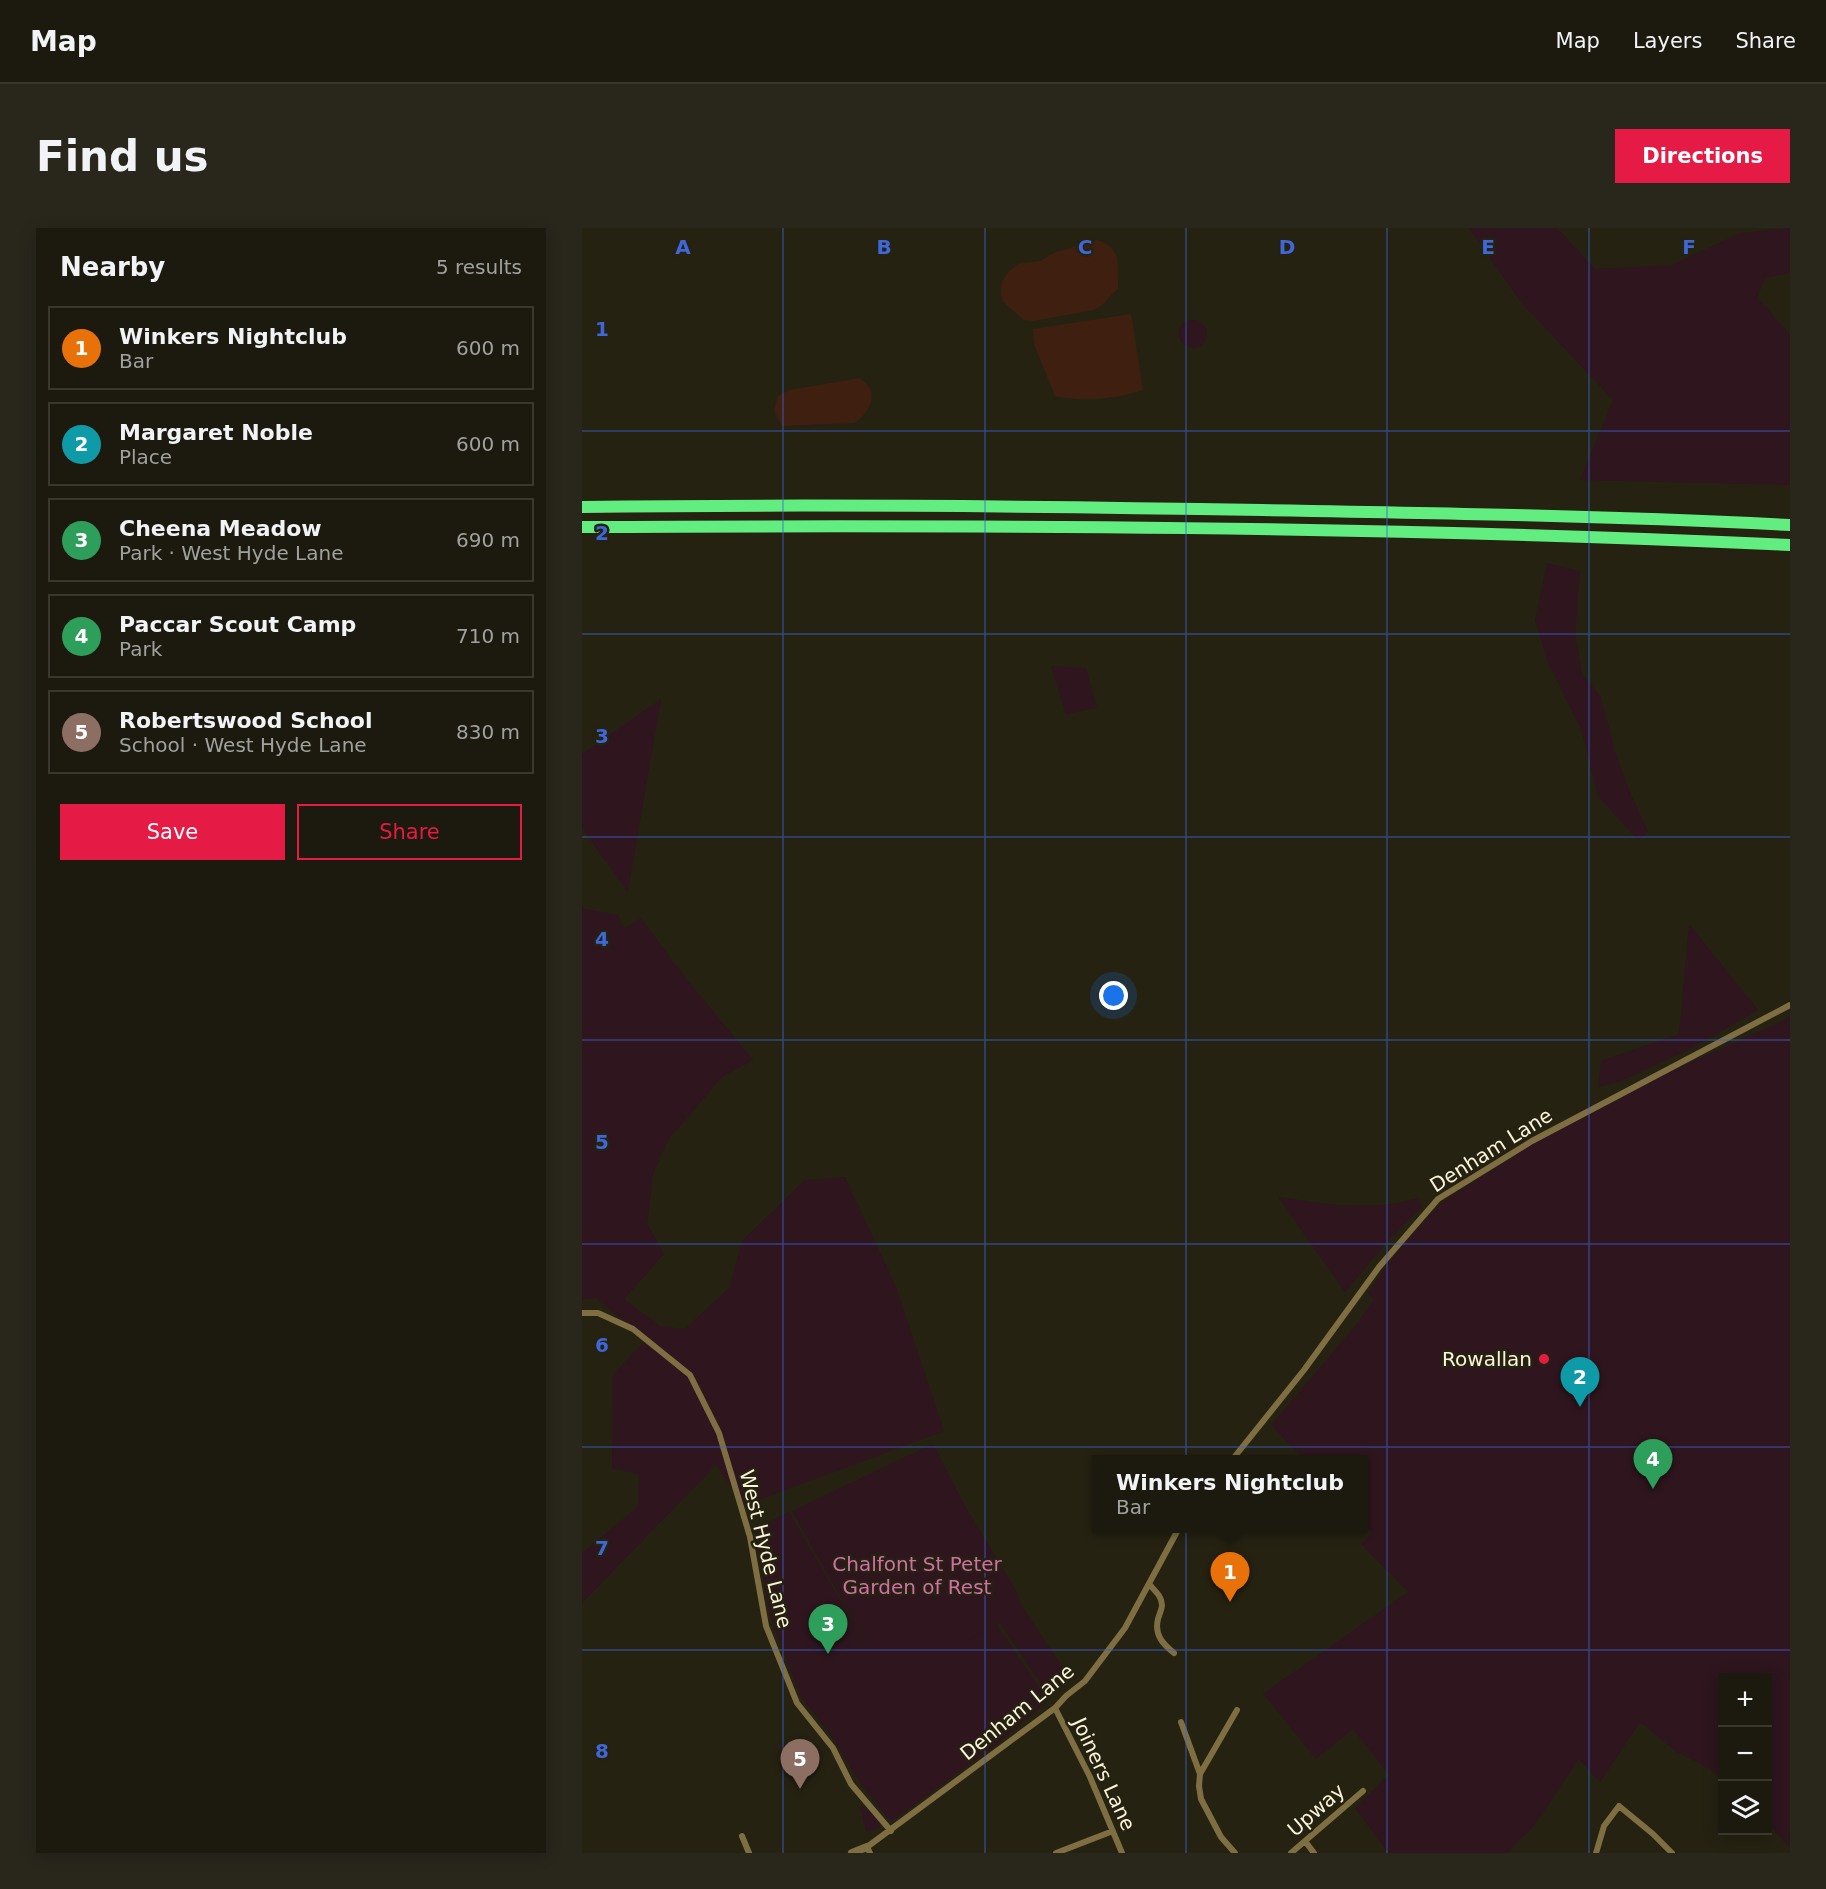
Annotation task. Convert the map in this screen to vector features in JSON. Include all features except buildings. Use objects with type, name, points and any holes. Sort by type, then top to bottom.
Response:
[{"type":"highway","points":[[582,507],[1137,508],[1589,517],[1790,525]]},
{"type":"highway","points":[[582,527],[1154,528],[1571,536],[1790,545]]},
{"type":"street","name":"Denham Lane","points":[[1236,1455],[1304,1370],[1379,1267],[1438,1199],[1532,1141],[1790,1005]]},
{"type":"street","name":"West Hyde Lane","points":[[582,1313],[598,1313],[633,1329],[690,1376],[719,1433],[750,1537],[766,1626],[796,1703],[833,1748],[851,1784],[891,1831]]},
{"type":"street","name":"Denham Lane","points":[[852,1853],[868,1850],[975,1766],[1055,1708],[1085,1681],[1125,1628],[1176,1533]]},
{"type":"street","points":[[1149,1584],[1157,1593],[1162,1606],[1157,1623],[1160,1639],[1162,1644],[1174,1653]]},
{"type":"street","name":"Joiners Lane","points":[[1055,1708],[1090,1777],[1122,1853]]},
{"type":"street","points":[[1200,1774],[1237,1710]]},
{"type":"street","points":[[1181,1722],[1200,1774],[1201,1799],[1221,1837],[1234,1853]]},
{"type":"street","name":"Upway","points":[[1291,1853],[1363,1791]]},
{"type":"street","points":[[1596,1853],[1604,1827],[1619,1806],[1672,1853]]},
{"type":"street","points":[[1056,1853],[1113,1831]]},
{"type":"street","points":[[742,1836],[749,1853]]},
{"type":"street","points":[[1305,1841],[1314,1853]]},
{"type":"green space","points":[[1469,228],[1557,228],[1595,269],[1672,265],[1740,233],[1790,228],[1790,273],[1765,278],[1757,297],[1790,335],[1790,485],[1580,480],[1613,400],[1520,301]]},
{"type":"green space","points":[[1193,320],[1203,324],[1207,334],[1203,344],[1193,348],[1183,344],[1179,334],[1183,324]]},
{"type":"green space","points":[[1547,563],[1580,571],[1575,633],[1582,674],[1601,697],[1614,748],[1629,790],[1648,832],[1638,840],[1598,796],[1582,732],[1547,660],[1535,620]]},
{"type":"green space","points":[[1051,666],[1086,668],[1097,708],[1066,714]]},
{"type":"green space","points":[[661,699],[628,892],[582,828],[582,754]]},
{"type":"green space","points":[[582,906],[584,909],[618,915],[624,929],[641,918],[683,975],[753,1060],[722,1077],[668,1140],[653,1174],[647,1224],[664,1254],[624,1299],[660,1326],[685,1329],[729,1288],[742,1241],[805,1180],[845,1177],[896,1287],[944,1431],[745,1505],[716,1465],[582,1603],[582,1553],[638,1507],[639,1474],[612,1468],[613,1375],[648,1338],[596,1298],[582,1300]]},
{"type":"green space","points":[[1689,924],[1758,1010],[1696,1046],[1621,1081],[1598,1087],[1601,1061],[1679,1034]]},
{"type":"green space","points":[[1790,1015],[1790,1848],[1772,1828],[1772,1673],[1718,1673],[1718,1777],[1710,1769],[1677,1752],[1640,1722],[1600,1782],[1579,1759],[1534,1826],[1507,1853],[1388,1853],[1355,1808],[1389,1775],[1353,1729],[1316,1759],[1263,1694],[1408,1592],[1361,1544],[1372,1533],[1368,1528],[1368,1455],[1299,1455],[1271,1425],[1357,1324],[1374,1299],[1368,1293],[1394,1255],[1442,1202],[1515,1156],[1515,1149],[1582,1111],[1783,1021]]},
{"type":"green space","points":[[1278,1197],[1366,1206],[1418,1198],[1422,1207],[1389,1240],[1345,1292]]},
{"type":"green space","name":"Chalfont St Peter Garden of Rest","points":[[933,1444],[966,1508],[1014,1587],[1022,1606],[1070,1679],[1049,1696],[1000,1623],[889,1682],[997,1625],[1048,1701],[992,1748],[891,1822],[854,1774],[831,1735],[801,1697],[770,1616],[754,1529],[789,1512],[880,1668],[792,1511]]},
{"type":"green space","points":[[860,1806],[873,1814],[880,1828],[866,1832]]},
{"type":"shaded area","points":[[1097,240],[1111,248],[1118,265],[1118,288],[1102,305],[1094,310],[1033,321],[1024,320],[1003,302],[1002,282],[1009,271],[1018,264],[1040,261],[1056,252]]},
{"type":"shaded area","points":[[1131,314],[1143,390],[1099,399],[1055,396],[1034,344],[1033,329]]},
{"type":"shaded area","points":[[860,378],[869,388],[871,399],[865,413],[854,423],[782,426],[774,410],[778,396],[790,390]]},
{"type":"place","name":"Rowallan","points":[[1544,1359]]},
{"type":"place","name":"Margaret Noble","points":[[1580,1407]]},
{"type":"place","name":"Paccar Scout Camp","points":[[1653,1489]]},
{"type":"place","name":"Winkers Nightclub","points":[[1230,1602]]},
{"type":"place","name":"Cheena Meadow","points":[[828,1654]]},
{"type":"place","name":"Robertswood School","points":[[800,1789]]}]
